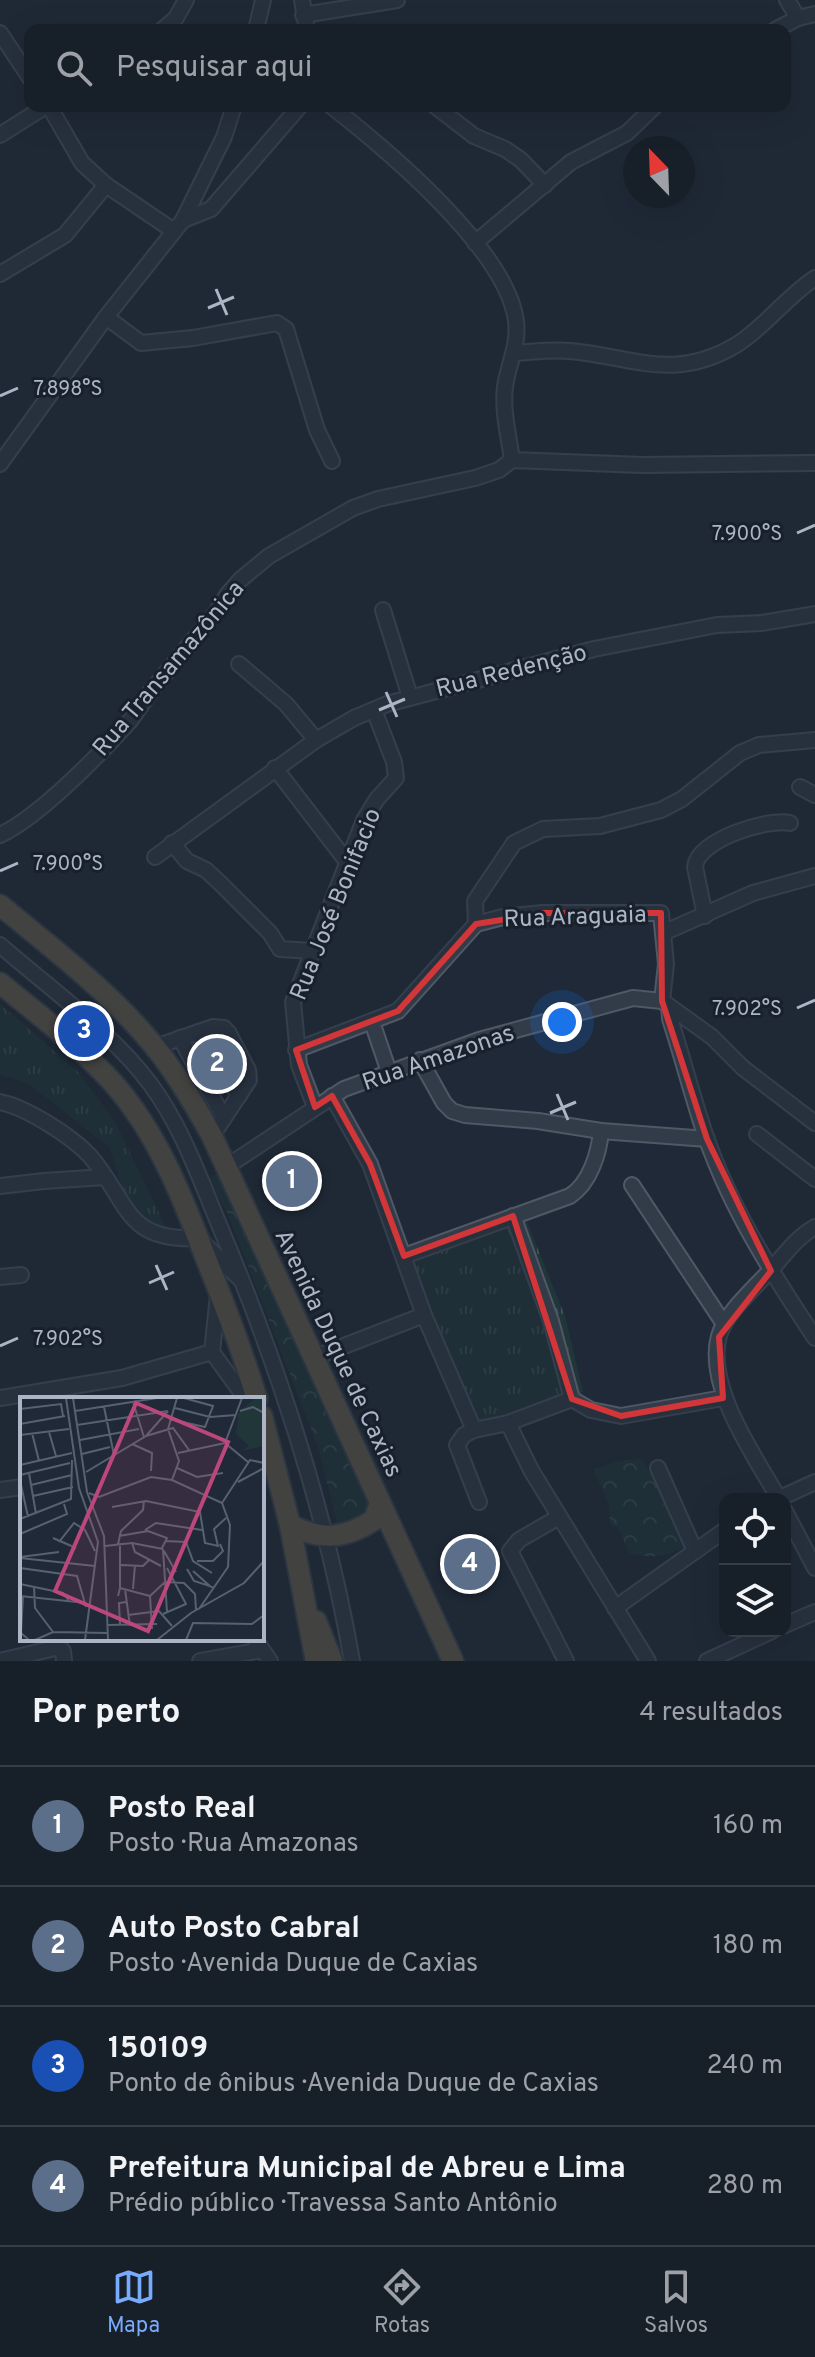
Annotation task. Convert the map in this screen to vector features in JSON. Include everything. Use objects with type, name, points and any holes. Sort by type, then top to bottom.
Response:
[{"type":"highway","name":"Avenida Duque de Caxias","points":[[0,905],[126,1015],[155,1047],[191,1098],[212,1136],[453,1661]]},
{"type":"highway","points":[[0,983],[89,1059],[130,1104],[161,1154],[238,1336],[256,1397]]},
{"type":"highway","points":[[264,1424],[290,1525],[316,1661]]},
{"type":"highway","points":[[290,1525],[316,1536],[350,1533],[374,1520],[380,1503]]},
{"type":"highway","points":[[308,1612],[320,1628],[332,1661]]},
{"type":"street","points":[[169,24],[186,0]]},
{"type":"street","points":[[257,24],[263,0]]},
{"type":"street","points":[[304,15],[397,0]]},
{"type":"street","points":[[787,0],[798,18]]},
{"type":"street","points":[[786,24],[815,14]]},
{"type":"street","points":[[0,33],[24,69]]},
{"type":"street","points":[[0,135],[37,112]]},
{"type":"street","points":[[51,112],[82,163],[106,185],[179,225]]},
{"type":"street","points":[[2,457],[179,225],[224,137],[232,112]]},
{"type":"street","points":[[179,225],[211,209],[295,112]]},
{"type":"street","points":[[338,112],[402,167],[475,243],[500,279],[513,307],[517,337],[505,387],[512,460]]},
{"type":"street","points":[[443,112],[474,136],[505,149],[521,160],[545,185]]},
{"type":"street","points":[[475,243],[571,162],[627,133],[649,112]]},
{"type":"street","points":[[0,274],[65,235],[106,185]]},
{"type":"street","points":[[515,353],[565,350],[660,366],[694,363],[719,355],[740,343],[794,292],[815,278]]},
{"type":"street","points":[[106,317],[141,343],[282,324],[317,430],[332,461]]},
{"type":"street","name":"Rua Transamazônica","points":[[0,835],[27,818],[113,740],[240,580],[269,556],[353,508],[378,499],[475,478],[499,470],[512,460],[642,465],[815,463]]},
{"type":"street","points":[[383,610],[410,697]]},
{"type":"street","name":"Rua Redenção","points":[[155,857],[316,740],[374,710],[410,697],[594,649],[717,625],[762,623],[815,614]]},
{"type":"street","points":[[239,664],[286,704],[316,740]]},
{"type":"street","name":"Rua José Bonifacio","points":[[315,1107],[296,1050],[293,1002],[364,820],[396,778],[394,762],[374,710]]},
{"type":"street","points":[[476,924],[475,901],[514,843],[543,829],[600,826],[661,810],[682,799],[740,753],[759,745],[815,740]]},
{"type":"street","points":[[275,768],[348,863]]},
{"type":"street","points":[[800,787],[815,795]]},
{"type":"street","points":[[705,912],[695,867],[703,850],[762,823],[790,823]]},
{"type":"street","points":[[172,843],[187,861],[206,870],[220,883],[270,933],[280,949],[313,951]]},
{"type":"street","points":[[815,876],[753,893],[663,933],[665,1004],[707,1139],[771,1271],[815,1338]]},
{"type":"street","name":"Rua Araguaia","points":[[296,1050],[398,1011],[476,924],[503,917],[543,913],[661,913],[663,933]]},
{"type":"street","points":[[0,945],[119,1048],[150,1083],[173,1119],[244,1284],[285,1396],[327,1536],[352,1661]]},
{"type":"street","name":"Rua Amazonas","points":[[226,1167],[344,1089],[420,1060],[479,1040],[633,998],[665,1004]]},
{"type":"street","points":[[665,1004],[712,1037],[743,1068],[815,1123]]},
{"type":"street","points":[[372,1022],[389,1072]]},
{"type":"street","points":[[155,1047],[220,1026],[228,1032],[249,1075],[247,1085],[212,1136]]},
{"type":"street","points":[[198,1032],[239,1096]]},
{"type":"street","points":[[180,1038],[224,1118]]},
{"type":"street","points":[[420,1060],[444,1103],[452,1111],[465,1115],[538,1121],[601,1131],[707,1139]]},
{"type":"street","points":[[332,1096],[370,1164],[424,1315],[474,1430]]},
{"type":"street","points":[[0,1102],[26,1111],[72,1140],[90,1156],[131,1217],[143,1228],[166,1237],[198,1238],[244,1284]]},
{"type":"street","points":[[404,1256],[576,1192],[587,1177],[601,1131]]},
{"type":"street","points":[[757,1134],[815,1179]]},
{"type":"street","points":[[0,1186],[105,1177]]},
{"type":"street","points":[[632,1185],[724,1324]]},
{"type":"street","points":[[513,1216],[551,1321],[572,1399],[591,1410],[621,1416],[723,1398]]},
{"type":"street","points":[[775,1493],[723,1398],[717,1351],[719,1337],[724,1324],[790,1247],[815,1227]]},
{"type":"street","points":[[0,1277],[21,1275]]},
{"type":"street","points":[[219,1290],[212,1352],[245,1397]]},
{"type":"street","points":[[313,1358],[424,1315]]},
{"type":"street","points":[[0,1398],[122,1378],[212,1352]]},
{"type":"street","points":[[479,1502],[457,1445],[464,1435],[508,1423],[572,1399]]},
{"type":"street","points":[[508,1423],[531,1470],[648,1661]]},
{"type":"street","points":[[658,1468],[695,1551]]},
{"type":"street","points":[[791,1493],[815,1482]]},
{"type":"street","points":[[0,1490],[20,1487]]},
{"type":"street","points":[[559,1517],[519,1540],[510,1551],[566,1661]]},
{"type":"street","points":[[791,1522],[815,1568]]},
{"type":"street","points":[[615,1608],[719,1534]]},
{"type":"street","points":[[791,1622],[815,1612]]},
{"type":"street","points":[[707,1661],[735,1655],[763,1637]]},
{"type":"street","points":[[0,1661],[59,1647],[63,1651],[64,1661]]},
{"type":"street","points":[[200,1661],[262,1650]]},
{"type":"highlighted area","points":[[543,913],[661,913],[662,1001],[707,1139],[771,1271],[719,1337],[723,1398],[621,1416],[572,1399],[513,1216],[404,1256],[370,1164],[332,1096],[315,1107],[296,1050],[398,1011],[476,924]]},
{"type":"green space","points":[[0,1004],[78,1072],[115,1122],[169,1233],[148,1236],[124,1192],[110,1148],[29,1084],[0,1074]]},
{"type":"green space","points":[[220,1173],[375,1515],[339,1530],[318,1447],[228,1214],[207,1178]]},
{"type":"green space","points":[[521,1207],[565,1316],[583,1392],[508,1420],[461,1423],[404,1251]]},
{"type":"green space","points":[[642,1459],[662,1493],[686,1546],[665,1554],[629,1554],[619,1528],[610,1525],[609,1505],[594,1470],[617,1461]]},
{"type":"place","name":"150109","points":[[84,1031]]},
{"type":"place","name":"Auto Posto Cabral","points":[[217,1064]]},
{"type":"place","name":"Posto Real","points":[[292,1181]]},
{"type":"place","name":"Prefeitura Municipal de Abreu e Lima","points":[[470,1564]]}]
